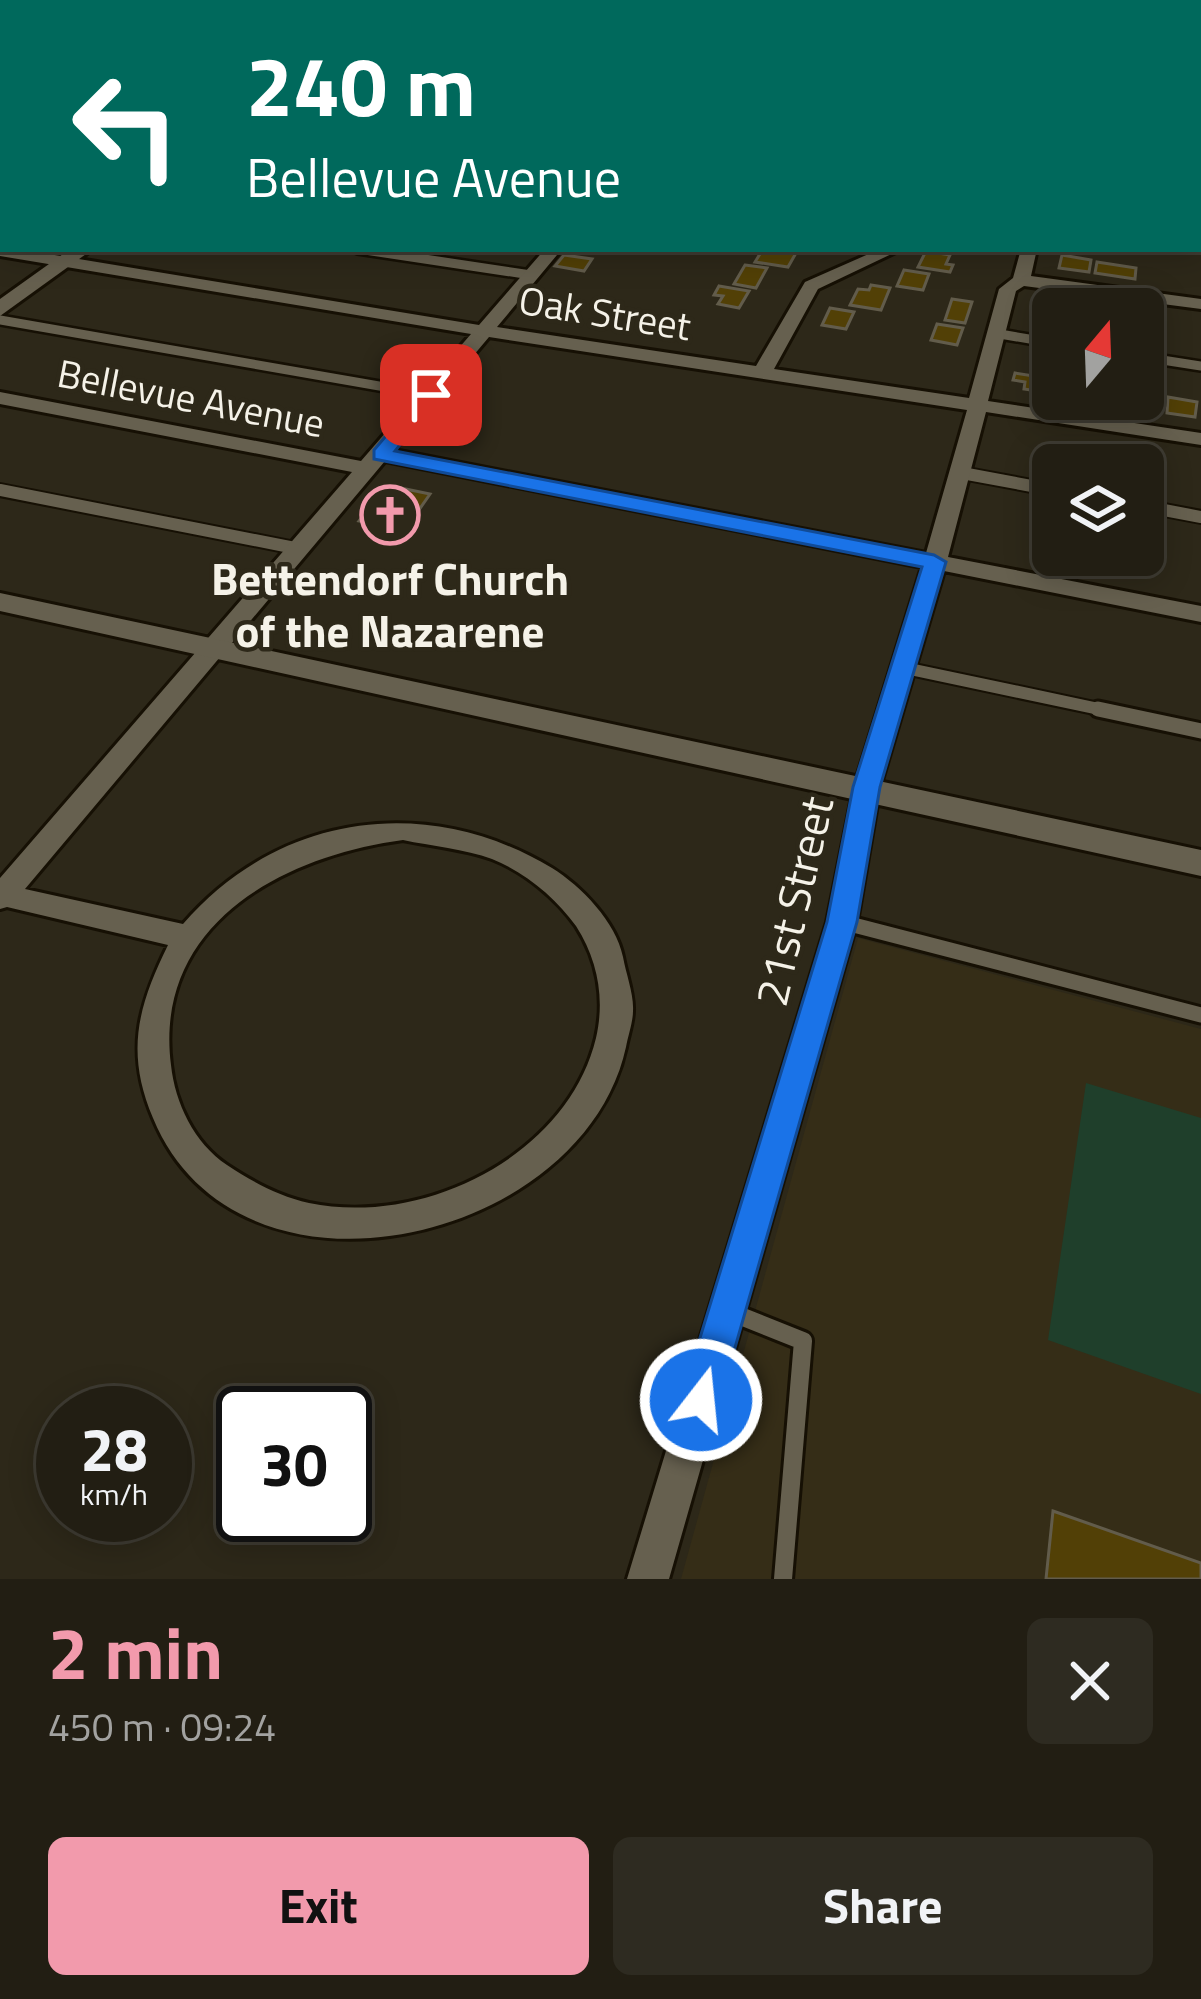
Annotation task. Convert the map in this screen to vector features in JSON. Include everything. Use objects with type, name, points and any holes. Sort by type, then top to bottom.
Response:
[{"type":"street","name":"Oak Street","points":[[15,252],[74,256],[484,331],[1201,440]]},
{"type":"street","points":[[187,937],[2,897],[551,252]]},
{"type":"street","points":[[761,374],[811,286],[887,252]]},
{"type":"street","name":"21st Street","points":[[647,1579],[842,922],[867,787],[962,473],[994,333],[1008,289],[1021,280],[1028,252]]},
{"type":"street","points":[[0,309],[74,256]]},
{"type":"street","points":[[1021,280],[1201,304]]},
{"type":"street","name":"Bellevue Avenue","points":[[0,398],[934,562],[1201,614]]},
{"type":"street","points":[[0,602],[1201,863]]},
{"type":"street","points":[[403,830],[451,833],[496,845],[538,865],[572,892],[598,928],[615,968],[619,1013],[606,1070],[574,1126],[522,1173],[455,1208],[380,1224],[305,1219],[239,1195],[189,1154],[158,1102],[148,1046],[159,989],[187,937],[234,890],[306,849],[354,835],[403,830]]},
{"type":"lane","points":[[378,252],[531,275]]},
{"type":"lane","points":[[0,320],[431,395]]},
{"type":"lane","points":[[994,333],[1032,339]]},
{"type":"lane","points":[[1164,360],[1201,366]]},
{"type":"lane","points":[[962,473],[1032,486]]},
{"type":"lane","points":[[0,490],[300,549]]},
{"type":"lane","points":[[1164,510],[1201,517]]},
{"type":"lane","points":[[905,668],[1201,731]]},
{"type":"lane","points":[[842,922],[1201,1015]]},
{"type":"lane","points":[[727,1311],[803,1341],[783,1579]]},
{"type":"shaded area","points":[[858,938],[1201,1029],[1201,1579],[681,1579]]},
{"type":"green space","points":[[1086,1083],[1201,1118],[1201,1394],[1048,1340]]},
{"type":"building","points":[[761,252],[796,253],[788,267],[755,262]]},
{"type":"building","points":[[926,252],[950,255],[946,264],[953,265],[950,272],[918,267]]},
{"type":"building","points":[[564,255],[592,259],[584,271],[555,266]]},
{"type":"building","points":[[1062,255],[1091,260],[1089,272],[1059,268]]},
{"type":"building","points":[[1097,262],[1136,268],[1135,279],[1095,273]]},
{"type":"building","points":[[745,265],[767,268],[756,288],[734,284]]},
{"type":"building","points":[[904,270],[929,274],[923,290],[897,286]]},
{"type":"building","points":[[871,285],[890,288],[881,310],[850,305],[858,289],[869,290]]},
{"type":"building","points":[[719,286],[749,291],[739,308],[718,304],[723,296],[714,295]]},
{"type":"building","points":[[952,299],[972,302],[965,323],[945,320]]},
{"type":"building","points":[[830,308],[854,312],[846,329],[822,325]]},
{"type":"building","points":[[937,324],[963,328],[957,345],[931,340]]},
{"type":"building","points":[[1015,373],[1032,376],[1032,390],[1024,389],[1025,382],[1013,380]]},
{"type":"building","points":[[1168,397],[1197,402],[1195,417],[1167,413]]},
{"type":"building","name":"Bettendorf Church of the Nazarene","points":[[396,487],[430,494],[405,530],[359,521],[370,506],[381,508]]},
{"type":"building","points":[[1053,1511],[1201,1563],[1201,1579],[1046,1579]]},
{"type":"place","name":"Bettendorf Church of the Nazarene","points":[[390,515]]},
{"type":"route","points":[[431,395],[381,454],[934,562],[867,787],[842,922],[701,1400]]}]
